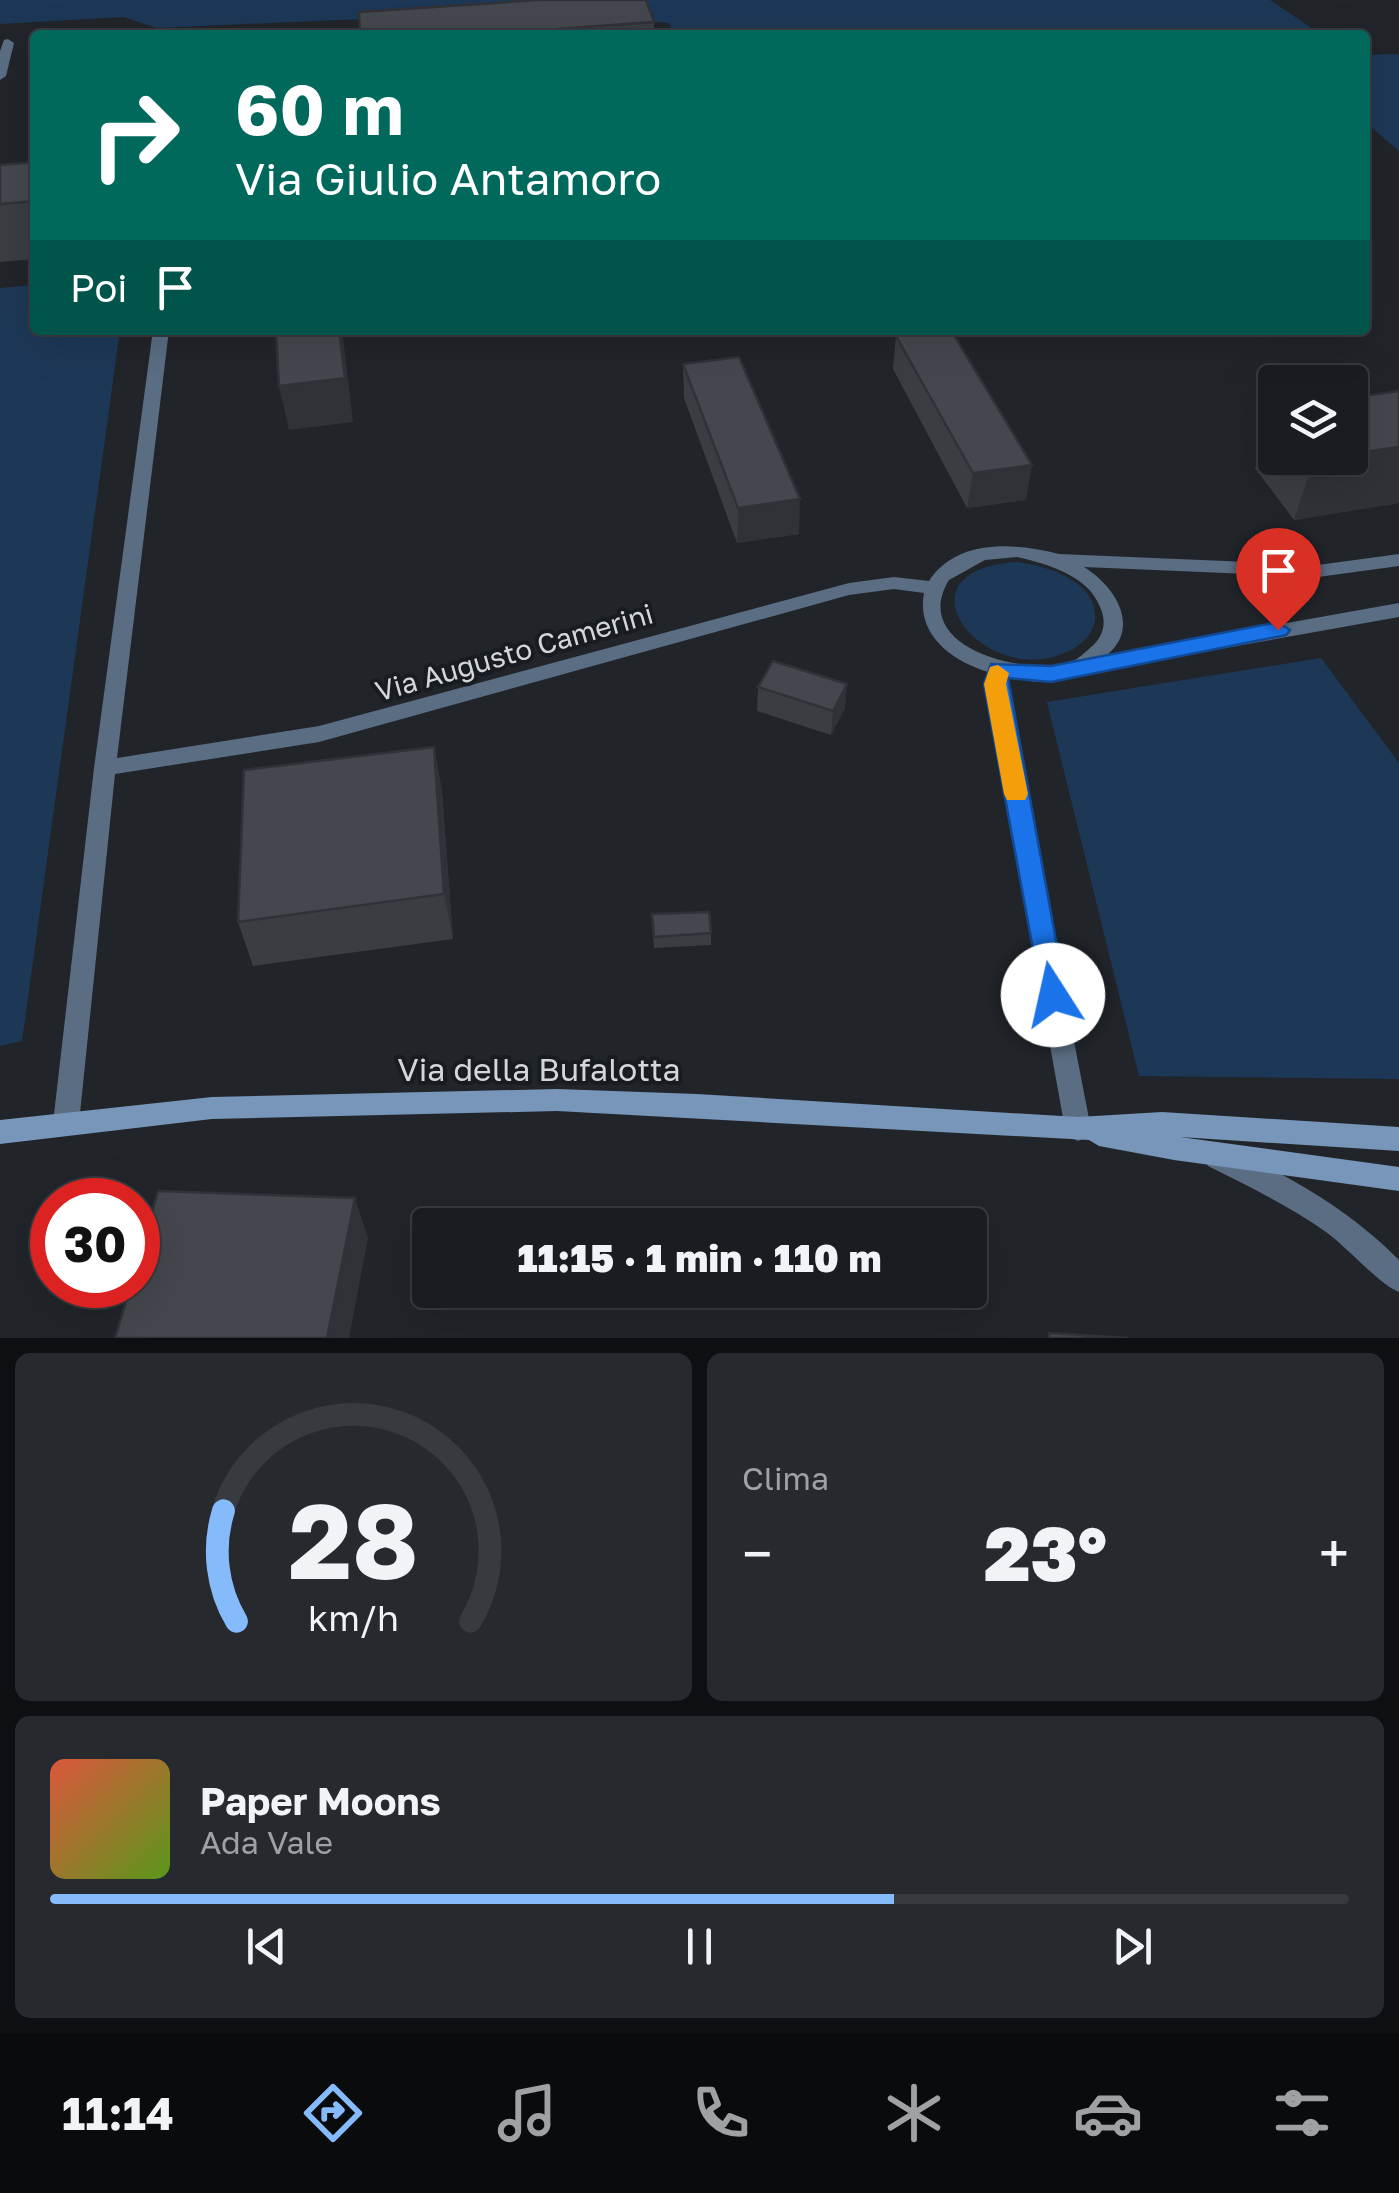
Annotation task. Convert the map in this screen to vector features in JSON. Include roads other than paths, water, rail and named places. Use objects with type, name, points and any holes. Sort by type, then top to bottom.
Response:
[{"type":"street","points":[[0,76],[8,43]]},
{"type":"street","points":[[66,1123],[160,335]]},
{"type":"street","points":[[1399,560],[1318,571],[1059,560],[1028,552],[983,554],[952,566],[935,588],[932,613],[944,636],[969,657],[999,670],[1036,675],[1399,610]]},
{"type":"street","points":[[1059,560],[1093,579],[1114,613],[1115,625],[1105,649],[1080,666]]},
{"type":"street","name":"Via Augusto Camerini","points":[[106,768],[335,730],[848,589],[885,583],[935,588]]},
{"type":"street","points":[[999,670],[995,684],[1078,1129]]},
{"type":"street","name":"Via della Bufalotta","points":[[0,1132],[153,1112],[273,1105],[557,1100],[1078,1129],[1162,1124],[1399,1139]]},
{"type":"street","name":"Via della Bufalotta","points":[[1078,1129],[1215,1156],[1399,1178]]},
{"type":"street","points":[[1215,1156],[1313,1206],[1355,1237],[1399,1278]]}]
